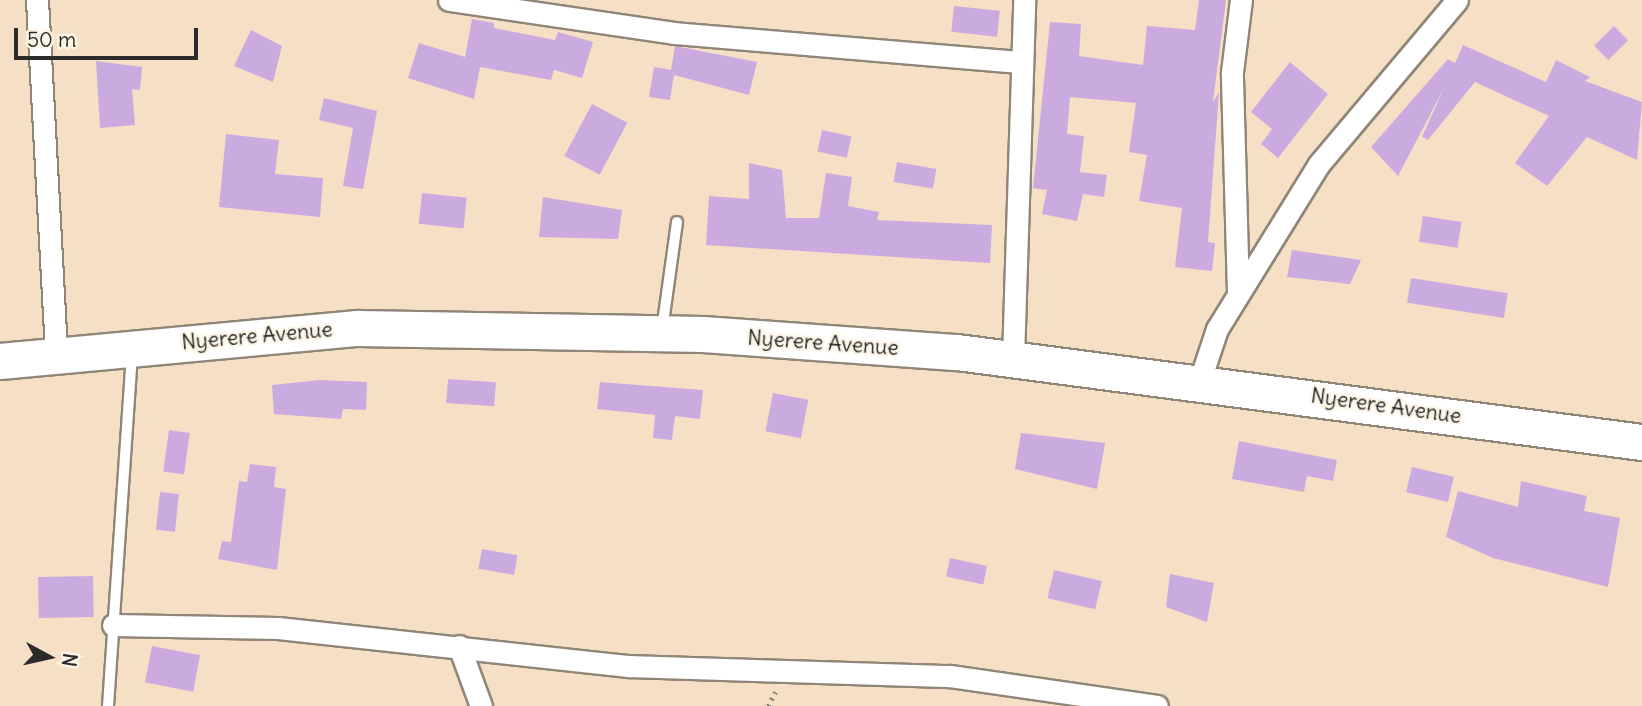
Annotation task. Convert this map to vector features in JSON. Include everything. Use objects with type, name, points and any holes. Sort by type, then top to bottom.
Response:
[{"type":"main road","name":"Nyerere Avenue","points":[[0,361],[133,345],[357,328],[662,333],[1013,359],[1200,380],[1642,442]]},
{"type":"street","points":[[37,0],[56,355]]},
{"type":"street","points":[[449,0],[674,33],[1018,62]]},
{"type":"street","points":[[1013,359],[1018,62],[1024,0]]},
{"type":"street","points":[[1238,293],[1232,72],[1241,0]]},
{"type":"street","points":[[1200,380],[1217,330],[1319,164],[1457,0]]},
{"type":"street","points":[[113,625],[278,628],[630,666],[950,676],[1157,706]]},
{"type":"street","points":[[459,646],[481,706]]},
{"type":"lane","points":[[662,333],[677,222]]},
{"type":"lane","points":[[108,706],[133,345]]},
{"type":"building","points":[[1199,0],[1226,0],[1213,102],[1219,92],[1208,242],[1215,243],[1212,271],[1175,267],[1182,208],[1139,201],[1147,155],[1129,152],[1136,103],[1070,97],[1067,134],[1084,136],[1080,172],[1107,175],[1104,197],[1083,194],[1077,221],[1042,214],[1047,190],[1033,188],[1050,22],[1081,24],[1079,56],[1143,65],[1147,26],[1195,30]]},
{"type":"building","points":[[954,6],[1000,11],[997,37],[951,32]]},
{"type":"building","points":[[472,19],[494,23],[494,28],[555,40],[558,32],[593,42],[582,78],[554,70],[551,80],[480,67],[474,99],[408,78],[419,43],[465,57]]},
{"type":"building","points":[[1614,26],[1628,40],[1608,60],[1594,46]]},
{"type":"building","points":[[251,30],[282,46],[273,82],[234,66]]},
{"type":"building","points":[[1463,45],[1546,82],[1556,60],[1590,77],[1585,81],[1642,102],[1637,160],[1587,137],[1547,186],[1515,163],[1549,116],[1475,82],[1428,140],[1422,137],[1444,88],[1398,176],[1371,147],[1448,59],[1455,63]]},
{"type":"building","points":[[675,46],[757,62],[749,95],[674,75],[670,100],[649,97],[654,67],[671,70]]},
{"type":"building","points":[[96,61],[142,67],[140,90],[132,89],[135,125],[100,128]]},
{"type":"building","points":[[1290,62],[1328,94],[1278,158],[1261,144],[1272,129],[1251,112]]},
{"type":"building","points":[[324,98],[377,111],[363,189],[343,186],[353,128],[319,120]]},
{"type":"building","points":[[592,104],[627,123],[600,175],[564,156]]},
{"type":"building","points":[[822,130],[851,136],[847,158],[817,152]]},
{"type":"building","points":[[226,134],[279,140],[275,174],[323,178],[320,217],[219,207]]},
{"type":"building","points":[[897,162],[936,169],[933,189],[894,182]]},
{"type":"building","points":[[749,163],[782,170],[786,218],[819,218],[826,173],[852,177],[848,206],[879,212],[877,220],[992,225],[990,263],[706,245],[709,196],[749,199]]},
{"type":"building","points":[[422,193],[467,198],[464,229],[419,224]]},
{"type":"building","points":[[543,197],[622,210],[618,239],[539,237]]},
{"type":"building","points":[[1423,216],[1462,222],[1457,248],[1419,242]]},
{"type":"building","points":[[1292,250],[1361,260],[1350,284],[1287,277]]},
{"type":"building","points":[[1411,278],[1508,293],[1504,318],[1407,303]]},
{"type":"building","points":[[448,379],[496,382],[494,406],[446,403]]},
{"type":"building","points":[[320,380],[367,382],[366,410],[343,409],[341,419],[274,414],[272,385]]},
{"type":"building","points":[[600,382],[703,390],[700,419],[675,416],[672,440],[653,438],[655,415],[597,409]]},
{"type":"building","points":[[773,393],[808,400],[801,438],[766,431]]},
{"type":"building","points":[[169,430],[190,433],[184,475],[163,472]]},
{"type":"building","points":[[1021,433],[1105,443],[1097,489],[1015,469]]},
{"type":"building","points":[[1239,441],[1337,460],[1333,481],[1307,476],[1304,492],[1232,479]]},
{"type":"building","points":[[250,464],[276,467],[274,487],[286,489],[277,570],[218,559],[222,541],[231,542],[239,481],[247,482]]},
{"type":"building","points":[[1412,467],[1454,477],[1448,502],[1406,492]]},
{"type":"building","points":[[1521,481],[1587,496],[1584,511],[1620,518],[1608,587],[1493,558],[1446,537],[1458,491],[1518,507]]},
{"type":"building","points":[[160,492],[179,494],[175,532],[156,530]]},
{"type":"building","points":[[482,549],[517,555],[514,575],[479,569]]},
{"type":"building","points":[[950,558],[987,566],[983,584],[946,577]]},
{"type":"building","points":[[1054,570],[1102,581],[1095,609],[1047,598]]},
{"type":"building","points":[[1170,574],[1214,583],[1207,622],[1166,607]]},
{"type":"building","points":[[93,576],[94,617],[39,618],[38,577]]},
{"type":"building","points":[[152,646],[200,655],[193,692],[145,682]]}]
